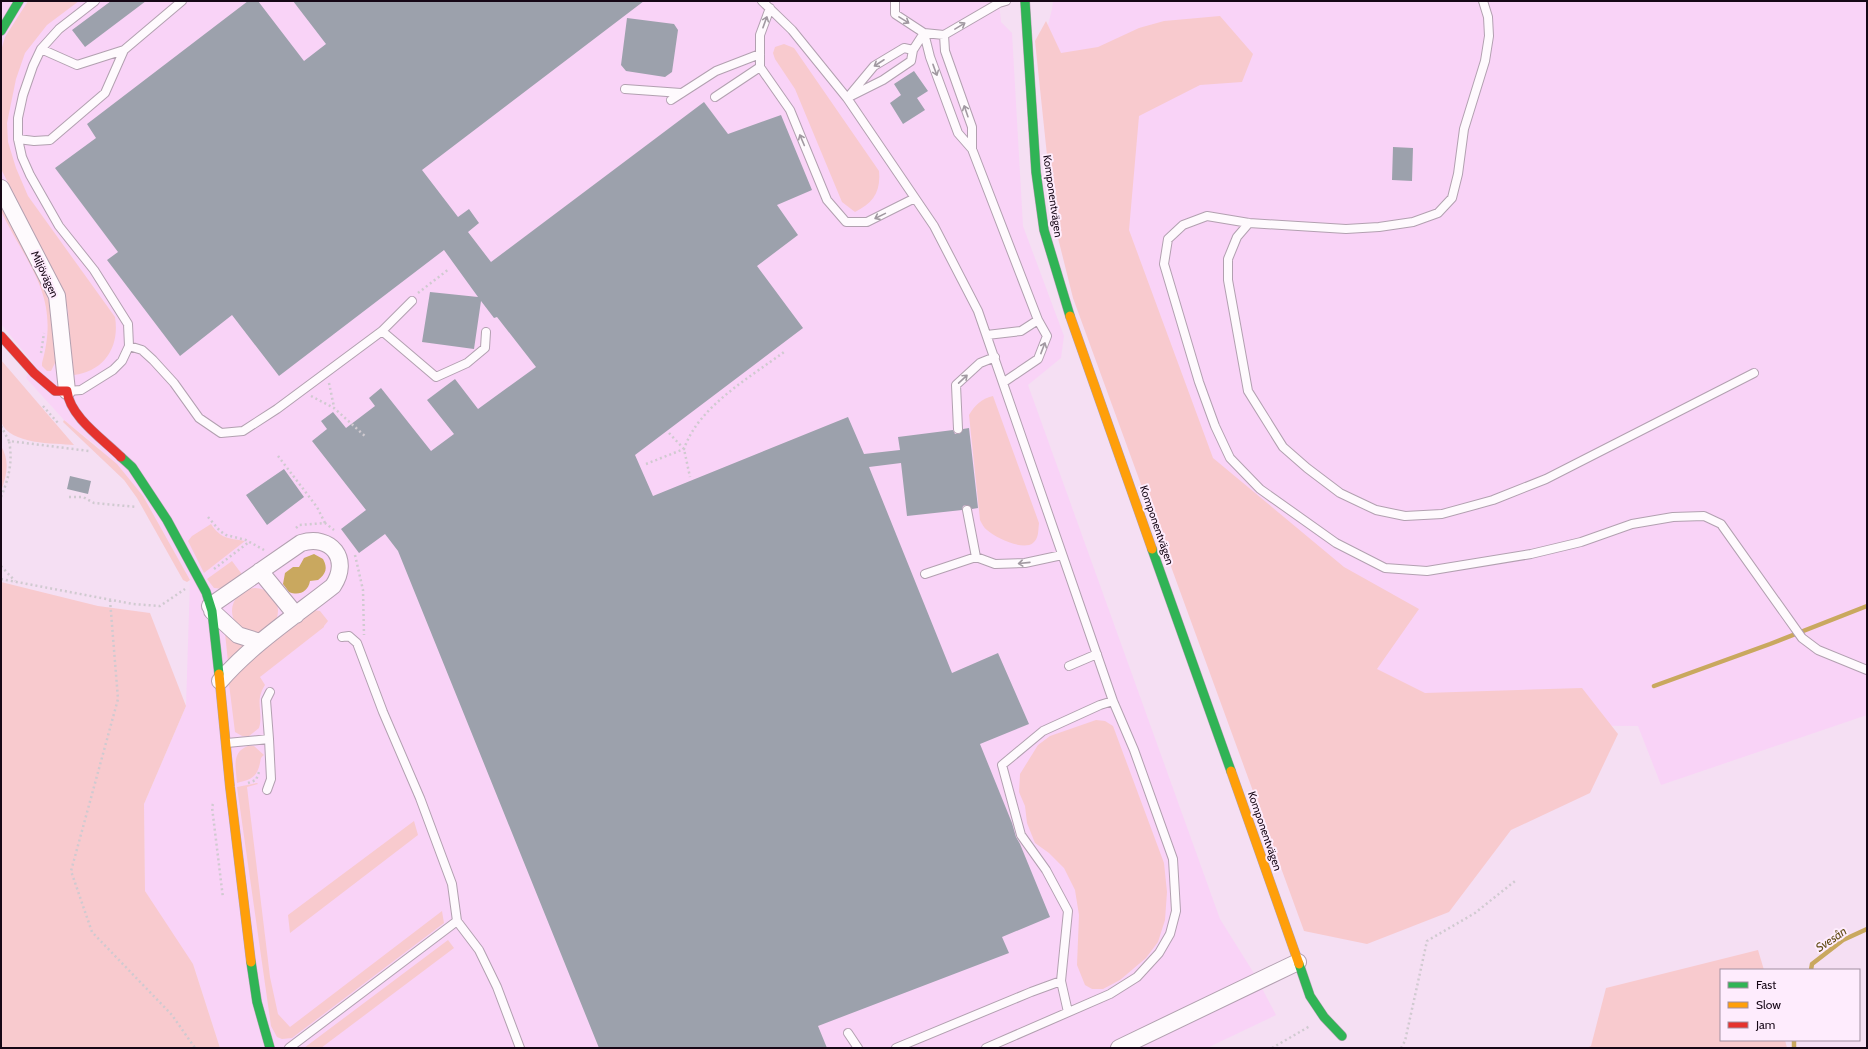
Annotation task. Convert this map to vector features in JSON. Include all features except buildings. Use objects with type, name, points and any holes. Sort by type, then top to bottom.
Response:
[{"type":"street","points":[[1,31],[19,1]]},
{"type":"street","name":"Komponentvägen","points":[[1025,1],[1036,172],[1044,230],[1071,319],[1310,996],[1324,1017],[1342,1036]]},
{"type":"street","name":"Miljövägen","points":[[1,188],[57,296],[67,391]]},
{"type":"street","points":[[1,336],[34,373],[55,392],[67,391],[68,401],[74,412],[132,468],[167,520],[206,592],[211,608],[227,743],[230,787],[257,1002],[270,1048]]},
{"type":"street","points":[[211,608],[260,571],[301,543],[310,540],[330,546],[338,555],[340,566],[339,578],[333,586],[260,642],[233,666],[220,681]]},
{"type":"street","points":[[260,571],[296,615]]},
{"type":"street","points":[[211,608],[238,635],[260,642]]},
{"type":"street","points":[[1119,1048],[1298,962]]},
{"type":"lane","points":[[67,391],[81,390],[113,370],[122,361],[129,346],[128,324],[94,270],[59,226],[30,174],[22,158],[18,139],[18,118],[32,66],[41,49],[59,29],[96,1]]},
{"type":"lane","points":[[41,49],[77,65],[124,50],[182,1]]},
{"type":"lane","points":[[762,1],[792,30],[846,98],[915,198],[940,238],[978,311],[1004,382],[1097,654],[1134,750],[1173,859],[1176,911],[1170,934],[1158,953],[1137,977],[1110,994],[986,1048]]},
{"type":"lane","points":[[895,1],[894,14],[924,33],[944,36],[999,3],[1006,1]]},
{"type":"lane","points":[[1483,1],[1488,17],[1488,36],[1485,61],[1464,129],[1458,174],[1452,198],[1438,213],[1413,222],[1379,227],[1346,229],[1249,224],[1207,216],[1183,225],[1168,239],[1164,264],[1199,382],[1215,426],[1230,458],[1260,489],[1336,543],[1385,568],[1427,571],[1538,552],[1581,542],[1632,524],[1673,517],[1704,516],[1721,524],[1802,638],[1818,650],[1867,670]]},
{"type":"lane","points":[[770,8],[760,35],[760,67],[790,110],[827,200],[846,222],[867,222],[915,198]]},
{"type":"lane","points":[[846,98],[883,80],[911,61],[913,50],[924,33]]},
{"type":"lane","points":[[924,33],[930,57],[958,133],[972,149],[1038,320],[1047,336],[1038,359],[1004,382]]},
{"type":"lane","points":[[944,36],[945,51],[972,127],[972,149]]},
{"type":"lane","points":[[846,98],[874,66],[904,48],[913,50]]},
{"type":"lane","points":[[18,139],[34,141],[50,140],[105,93],[124,50]]},
{"type":"lane","points":[[671,100],[716,70],[760,54]]},
{"type":"lane","points":[[714,97],[760,67]]},
{"type":"lane","points":[[625,89],[681,93]]},
{"type":"lane","points":[[1249,224],[1237,237],[1228,259],[1228,280],[1248,391],[1283,447],[1307,468],[1340,493],[1376,510],[1405,516],[1442,514],[1493,500],[1546,479],[1754,373]]},
{"type":"lane","points":[[129,346],[142,350],[153,360],[174,383],[199,418],[221,433],[243,431],[277,410],[382,331],[412,301]]},
{"type":"lane","points":[[987,335],[1020,331],[1038,320]]},
{"type":"lane","points":[[382,331],[436,377],[467,363],[485,348],[486,332]]},
{"type":"lane","points":[[958,429],[956,385],[980,363],[995,357]]},
{"type":"lane","points":[[967,510],[976,557]]},
{"type":"lane","points":[[925,574],[976,557],[995,564],[1018,563],[1062,555]]},
{"type":"lane","points":[[342,637],[349,636],[357,644],[383,712],[420,798],[452,884],[457,921],[479,950],[497,987],[520,1048]]},
{"type":"lane","points":[[1069,666],[1097,654]]},
{"type":"lane","points":[[267,790],[271,779],[266,700],[270,692]]},
{"type":"lane","points":[[1068,1012],[1061,981],[1068,911],[1046,870],[1021,835],[1002,764],[1042,731],[1100,705],[1114,701]]},
{"type":"lane","points":[[227,743],[269,739]]},
{"type":"lane","points":[[289,1048],[457,921]]},
{"type":"lane","points":[[896,1048],[1061,981]]},
{"type":"lane","points":[[848,1033],[858,1048]]},
{"type":"path","points":[[412,301],[419,291],[449,268]]},
{"type":"path","points":[[40,356],[44,344],[45,326]]},
{"type":"path","points":[[646,464],[684,449],[689,435],[720,399],[784,352]]},
{"type":"path","points":[[326,372],[334,408]]},
{"type":"path","points":[[301,391],[334,408],[366,437]]},
{"type":"path","points":[[42,404],[61,425]]},
{"type":"path","points":[[1,426],[9,441],[11,452],[11,467],[1,497]]},
{"type":"path","points":[[669,433],[684,449],[690,477]]},
{"type":"path","points":[[9,441],[89,451]]},
{"type":"path","points":[[83,446],[94,456]]},
{"type":"path","points":[[278,456],[317,507],[325,524]]},
{"type":"path","points":[[69,497],[83,497],[94,504],[138,507],[134,501]]},
{"type":"path","points":[[208,517],[220,532],[249,542],[264,551]]},
{"type":"path","points":[[1,579],[133,604],[160,606],[199,580],[249,542]]},
{"type":"path","points":[[1,566],[15,581]]},
{"type":"path","points":[[181,582],[185,588]]},
{"type":"path","points":[[110,600],[118,699],[71,871],[92,932],[172,1015],[195,1048]]},
{"type":"path","points":[[244,784],[256,780],[263,759],[270,758]]},
{"type":"path","points":[[1401,1048],[1405,1041],[1427,941],[1475,913],[1515,881]]},
{"type":"path","points":[[1272,1048],[1324,1017]]},
{"type":"shaded area","points":[[1,1],[999,1],[1001,22],[1012,33],[1023,226],[1064,336],[1061,358],[1028,385],[1220,919],[1255,975],[1276,1015],[1207,1048],[220,1048],[193,964],[167,929],[145,891],[144,804],[186,706],[190,580],[143,496],[98,447],[64,420],[26,378],[33,363],[1,324]]},
{"type":"shaded area","points":[[28,1],[79,1],[47,25],[25,53],[16,79],[7,123],[8,142],[16,168],[28,196],[115,317],[115,338],[108,356],[94,368],[85,373],[74,375],[70,368],[68,311],[60,284],[1,169],[1,51],[5,37]]},
{"type":"shaded area","points":[[1053,1],[1867,1],[1867,715],[1661,785],[1638,726],[1479,725],[1376,686],[1261,596],[1045,37]]},
{"type":"shaded area","points":[[1220,16],[1253,54],[1242,82],[1200,85],[1139,116],[1129,230],[1213,458],[1344,567],[1419,609],[1377,669],[1425,693],[1582,688],[1618,734],[1590,793],[1511,830],[1449,912],[1367,944],[1304,931],[1073,298],[1054,222],[1035,41],[1046,21],[1061,53],[1098,47],[1139,28],[1164,21]]},
{"type":"shaded area","points":[[784,44],[794,48],[879,171],[879,185],[877,191],[867,205],[855,212],[842,202],[795,89],[775,59],[773,53],[775,47]]},
{"type":"shaded area","points":[[1,204],[45,286],[54,324],[55,363],[51,371],[47,371],[42,366],[47,340],[47,319],[39,283],[1,211]]},
{"type":"shaded area","points":[[1,360],[74,445],[44,443],[23,439],[6,430],[1,422]]},
{"type":"shaded area","points":[[993,396],[1039,523],[1036,539],[1029,545],[1016,545],[997,537],[983,526],[980,520],[969,415],[979,403]]},
{"type":"shaded area","points":[[64,420],[117,464],[143,496],[190,580],[187,582],[183,580],[137,498],[124,480],[63,422]]},
{"type":"shaded area","points":[[1,446],[6,457],[7,468],[1,491]]},
{"type":"shaded area","points":[[211,524],[218,533],[225,537],[245,541],[204,573],[188,541],[192,536]]},
{"type":"shaded area","points":[[314,554],[323,559],[326,568],[323,575],[318,580],[310,581],[307,588],[300,593],[296,594],[289,592],[283,584],[285,573],[293,567],[299,567],[304,558]]},
{"type":"shaded area","points":[[232,561],[241,573],[241,576],[225,589],[214,588],[207,579]]},
{"type":"shaded area","points":[[1,582],[98,606],[150,613],[186,706],[144,804],[145,891],[193,964],[220,1048],[1,1048]]},
{"type":"shaded area","points":[[250,588],[260,588],[268,592],[274,598],[278,606],[278,616],[274,624],[268,630],[260,634],[250,634],[242,630],[236,624],[232,616],[232,606],[236,598],[242,592]]},
{"type":"shaded area","points":[[313,610],[320,611],[328,621],[324,627],[260,677],[265,685],[260,697],[259,728],[249,736],[242,736],[235,732],[229,684],[238,668]]},
{"type":"shaded area","points":[[225,633],[245,647],[228,662]]},
{"type":"shaded area","points":[[1096,720],[1105,721],[1113,726],[1164,863],[1167,892],[1165,920],[1158,942],[1146,958],[1120,980],[1103,989],[1092,989],[1085,985],[1077,965],[1079,915],[1075,890],[1064,868],[1049,853],[1035,843],[1027,823],[1025,806],[1019,792],[1020,774],[1038,745],[1050,736]]},
{"type":"shaded area","points":[[248,746],[254,746],[264,755],[261,758],[259,768],[255,775],[246,781],[237,783],[237,756],[239,752]]},
{"type":"shaded area","points":[[258,784],[247,787],[270,977],[278,1014],[290,1027],[442,911],[444,923],[292,1038],[282,1039],[277,1037],[271,1026],[237,787]]},
{"type":"shaded area","points":[[414,821],[418,835],[290,933],[288,915]]},
{"type":"shaded area","points":[[448,940],[454,948],[321,1048],[304,1048]]},
{"type":"shaded area","points":[[1758,950],[1764,969],[1720,969],[1720,1041],[1785,1041],[1787,1048],[1586,1048],[1591,1046],[1606,988]]},
{"type":"waterway","points":[[1654,686],[1770,644],[1867,606]]},
{"type":"waterway","name":"Svesån","points":[[1811,969],[1812,964],[1843,940],[1867,929]]},
{"type":"waterway","name":"Svesån","points":[[1794,1041],[1794,1048]]},
{"type":"traffic: fast","points":[[1,31],[19,1]]},
{"type":"traffic: fast","points":[[1025,1],[1036,172],[1044,230],[1070,316]]},
{"type":"traffic: fast","points":[[121,457],[132,467],[167,520],[206,592],[212,611],[219,674]]},
{"type":"traffic: fast","points":[[1152,549],[1231,771]]},
{"type":"traffic: fast","points":[[251,962],[257,1002],[270,1048]]},
{"type":"traffic: fast","points":[[1299,964],[1310,996],[1324,1017],[1342,1036]]},
{"type":"traffic: slow","points":[[1070,316],[1152,549]]},
{"type":"traffic: slow","points":[[219,674],[230,787],[251,962]]},
{"type":"traffic: slow","points":[[1231,771],[1299,964]]},
{"type":"traffic: jam","points":[[1,336],[34,373],[55,391],[67,391],[69,401],[81,419],[121,457]]}]
